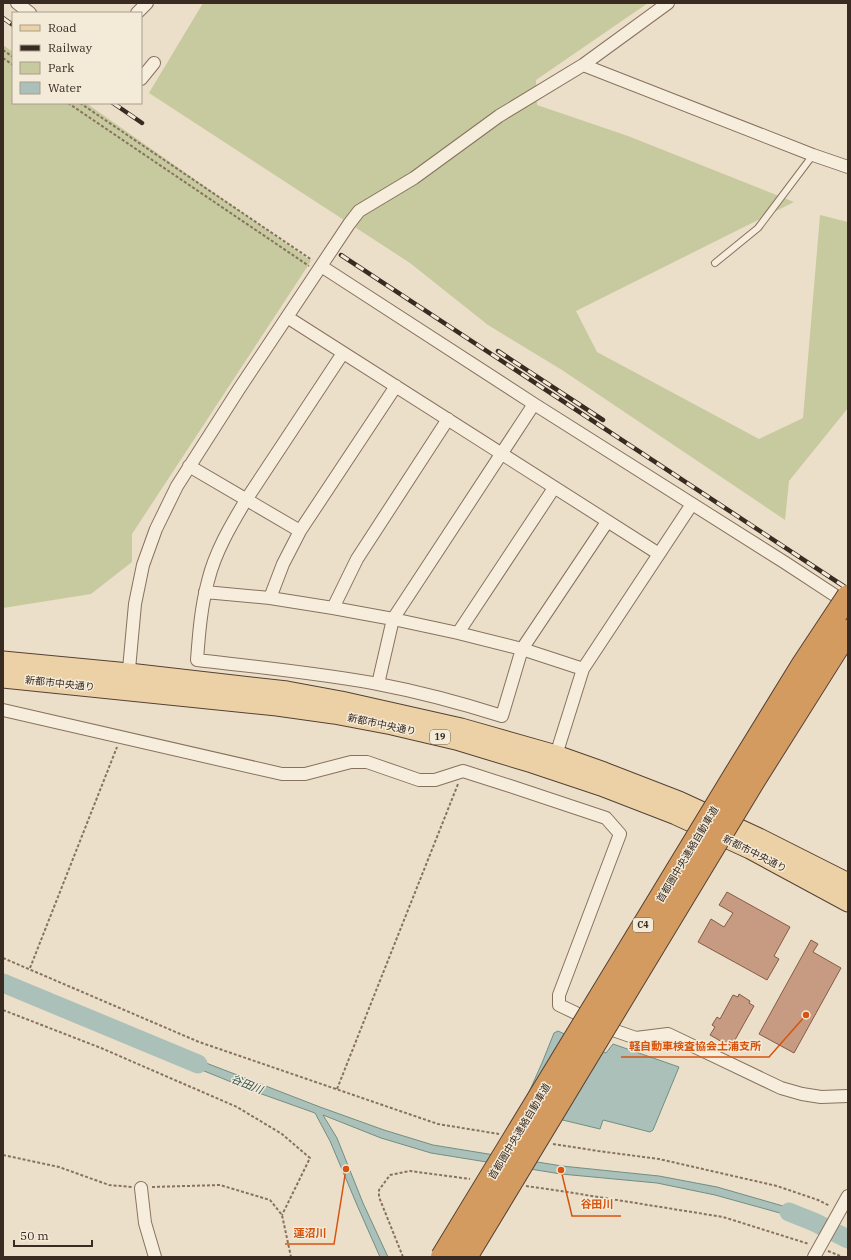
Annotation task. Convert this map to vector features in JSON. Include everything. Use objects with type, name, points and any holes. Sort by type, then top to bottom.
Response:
[{"type":"highway","name":"首都圏中央連絡自動車道","points":[[442,1257],[736,773],[803,664],[848,596]]},
{"type":"highway","name":"首都圏中央連絡自動車道","points":[[466,1257],[753,782],[848,631]]},
{"type":"main road","name":"新都市中央通り","points":[[3,661],[334,714],[392,725],[456,740],[532,762],[601,786],[676,815],[750,849],[848,902]]},
{"type":"main road","name":"新都市中央通り","points":[[3,678],[128,682],[287,692],[341,701],[461,728],[556,755],[679,801],[759,838],[848,883]]},
{"type":"street","points":[[17,3],[29,12]]},
{"type":"street","points":[[138,12],[147,3]]},
{"type":"street","points":[[128,682],[135,604],[143,565],[156,529],[176,486],[287,317],[359,211],[414,178],[499,116],[583,65],[668,3]]},
{"type":"street","points":[[142,78],[154,63]]},
{"type":"street","points":[[583,65],[813,155],[848,166]]},
{"type":"street","points":[[319,269],[784,562],[848,604]]},
{"type":"street","points":[[287,317],[659,554]]},
{"type":"street","points":[[343,353],[246,500],[220,547],[205,592],[200,623],[197,660],[314,674],[378,684],[464,704],[502,716],[522,649],[607,522]]},
{"type":"street","points":[[270,598],[300,531],[396,386]]},
{"type":"street","points":[[378,684],[393,619],[534,404]]},
{"type":"street","points":[[334,608],[357,559],[448,419]]},
{"type":"street","points":[[190,466],[300,531]]},
{"type":"street","points":[[458,633],[554,488]]},
{"type":"street","points":[[556,755],[583,670],[692,504]]},
{"type":"street","points":[[205,592],[270,598],[393,619],[522,649],[583,670]]},
{"type":"street","points":[[3,710],[282,774],[305,774],[351,762],[367,762],[419,780],[435,780],[463,771],[606,818],[620,834],[559,995],[559,1005],[607,1028],[636,1038],[668,1034],[781,1088],[802,1094],[821,1097],[848,1096]]},
{"type":"street","points":[[140,1188],[145,1223],[155,1257]]},
{"type":"street","points":[[819,1249],[848,1196]]},
{"type":"lane","points":[[715,263],[758,228],[813,155]]},
{"type":"path","points":[[3,50],[12,56]]},
{"type":"path","points":[[3,58],[12,64]]},
{"type":"path","points":[[70,104],[319,269]]},
{"type":"path","points":[[81,104],[319,269]]},
{"type":"path","points":[[30,968],[122,737]]},
{"type":"path","points":[[337,1089],[463,771]]},
{"type":"path","points":[[3,958],[30,968],[199,1042],[438,1124],[499,1134]]},
{"type":"path","points":[[3,1010],[101,1048],[237,1107],[282,1134],[310,1158],[282,1215]]},
{"type":"path","points":[[552,1144],[660,1159],[778,1186],[818,1200],[838,1213]]},
{"type":"path","points":[[3,1155],[59,1167],[109,1185],[140,1188],[220,1185],[270,1200],[282,1215],[291,1257]]},
{"type":"path","points":[[403,1257],[379,1197],[380,1190],[390,1175],[410,1171],[470,1179]]},
{"type":"path","points":[[523,1186],[723,1217],[843,1257]]},
{"type":"green space","points":[[203,3],[648,3],[536,80],[537,105],[628,136],[794,202],[576,311],[597,352],[759,439],[803,418],[820,215],[848,222],[848,408],[789,481],[785,520],[562,370],[488,325],[410,263],[149,93]]},
{"type":"green space","points":[[3,45],[12,51],[12,104],[87,104],[311,261],[132,534],[132,562],[91,594],[3,608]]},
{"type":"water","points":[[558,1031],[606,1053],[613,1044],[679,1067],[653,1130],[650,1132],[603,1120],[600,1129],[521,1110],[554,1033]]},
{"type":"water","points":[[175,1051],[320,1107],[384,1130],[433,1145],[562,1166],[659,1176],[717,1187],[783,1206],[815,1218],[812,1225],[780,1213],[715,1195],[657,1183],[561,1174],[431,1153],[381,1138],[323,1115],[337,1138],[363,1203],[388,1257],[380,1257],[330,1141],[315,1113],[256,1092],[172,1058]]},
{"type":"building","points":[[727,892],[790,927],[774,956],[779,959],[767,980],[698,942],[711,919],[724,927],[733,913],[719,905]]},
{"type":"building","points":[[811,940],[818,944],[813,952],[841,968],[794,1053],[759,1034]]},
{"type":"building","points":[[739,994],[750,1001],[749,1003],[754,1006],[731,1047],[710,1035],[715,1027],[712,1025],[717,1017],[720,1019],[733,995],[738,997]]},
{"type":"waterway","name":"谷田川","points":[[3,983],[198,1064]]},
{"type":"waterway","name":"谷田川","points":[[789,1212],[814,1222],[848,1239]]},
{"type":"railway","points":[[3,18],[12,24]]},
{"type":"railway","points":[[114,104],[142,123]]},
{"type":"railway","points":[[341,255],[848,589]]},
{"type":"railway","points":[[498,351],[603,420]]},
{"type":"place","name":"軽自動車検査協会土浦支所","points":[[806,1015]]},
{"type":"place","name":"蓮沼川","points":[[346,1169]]},
{"type":"place","name":"谷田川","points":[[561,1170]]}]
